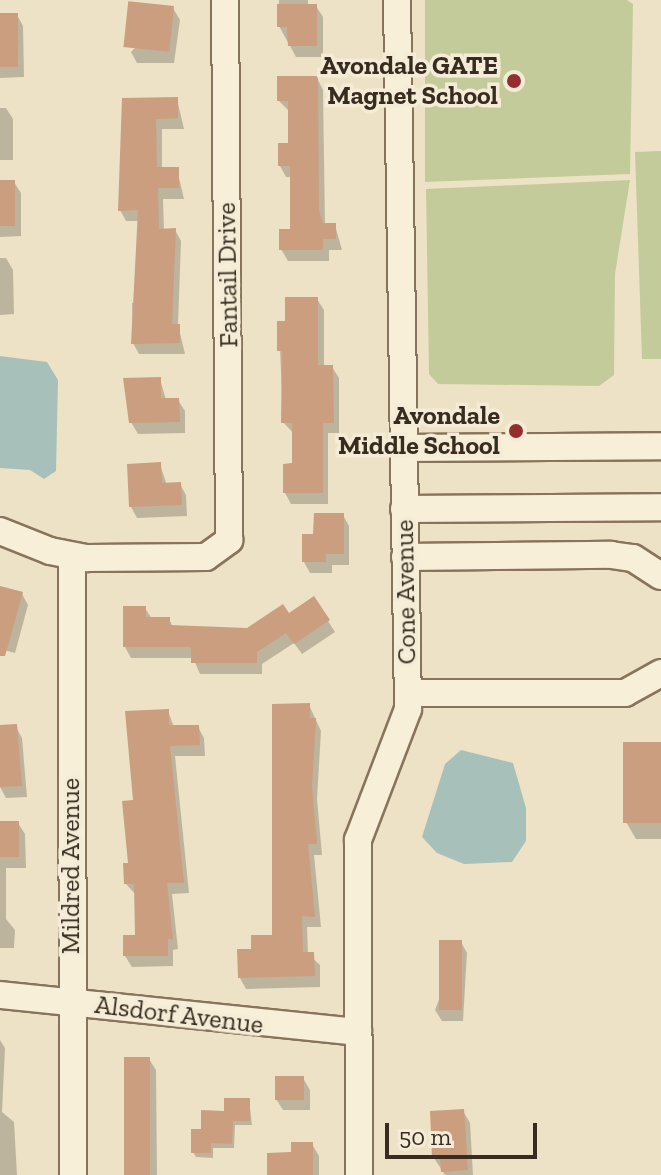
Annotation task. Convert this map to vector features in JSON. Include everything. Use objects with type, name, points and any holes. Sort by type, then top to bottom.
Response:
[{"type":"street","name":"Fantail Drive","points":[[72,557],[206,557],[223,547],[231,531],[225,0]]},
{"type":"street","name":"Cone Avenue","points":[[359,1175],[358,840],[406,718],[408,693],[397,0]]},
{"type":"street","points":[[402,448],[661,446]]},
{"type":"street","points":[[404,509],[661,507]]},
{"type":"street","points":[[0,531],[72,557]]},
{"type":"street","points":[[405,557],[611,555],[633,558],[661,576]]},
{"type":"street","name":"Mildred Avenue","points":[[72,557],[73,1175]]},
{"type":"street","points":[[408,693],[625,693],[661,673]]},
{"type":"street","name":"Alsdorf Avenue","points":[[0,995],[358,1032]]},
{"type":"green space","name":"Avondale GATE Magnet School","points":[[425,0],[627,0],[633,4],[630,174],[425,182]]},
{"type":"green space","points":[[661,151],[661,359],[642,359],[635,152]]},
{"type":"green space","points":[[630,180],[615,274],[614,375],[599,386],[438,384],[429,374],[426,189]]},
{"type":"water","points":[[0,356],[47,362],[58,380],[56,471],[44,479],[30,470],[0,468]]},
{"type":"water","points":[[461,750],[513,763],[526,808],[526,841],[512,862],[464,864],[437,853],[422,837],[445,764]]},
{"type":"building","points":[[128,1],[174,6],[169,52],[123,47]]},
{"type":"building","points":[[277,4],[317,4],[317,46],[288,46],[287,27],[277,27]]},
{"type":"building","points":[[0,13],[18,13],[18,67],[0,67]]},
{"type":"building","points":[[277,76],[318,76],[319,211],[323,223],[336,223],[336,239],[323,239],[323,250],[279,250],[279,229],[290,229],[290,166],[278,166],[278,143],[288,143],[288,101],[277,101]]},
{"type":"building","points":[[178,97],[178,118],[156,119],[157,167],[179,167],[179,188],[158,188],[159,229],[176,228],[172,324],[180,324],[180,343],[131,344],[138,210],[118,211],[122,98]]},
{"type":"building","points":[[0,180],[15,180],[15,226],[0,226]]},
{"type":"building","points":[[285,297],[318,297],[318,365],[333,365],[334,423],[323,423],[323,493],[283,493],[283,464],[292,463],[292,423],[281,423],[282,351],[277,351],[277,321],[285,321]]},
{"type":"building","points":[[161,377],[161,398],[179,398],[180,422],[129,423],[123,378]]},
{"type":"building","points":[[161,462],[162,483],[181,482],[182,505],[129,507],[127,464]]},
{"type":"building","points":[[314,513],[344,513],[344,554],[326,554],[326,562],[302,562],[302,534],[313,534]]},
{"type":"building","points":[[0,586],[23,592],[5,656],[0,656]]},
{"type":"building","points":[[314,596],[330,620],[294,644],[286,633],[257,652],[257,663],[191,663],[191,647],[123,647],[123,606],[146,606],[146,617],[170,617],[170,625],[247,628],[283,604],[289,613]]},
{"type":"building","points":[[310,703],[310,718],[316,718],[312,787],[317,844],[308,844],[315,917],[302,916],[303,952],[314,952],[315,976],[238,978],[237,949],[251,949],[251,935],[272,935],[272,704]]},
{"type":"building","points":[[169,709],[169,725],[199,725],[200,745],[170,746],[184,883],[167,883],[173,939],[168,939],[168,956],[123,956],[123,935],[135,935],[134,884],[124,884],[123,863],[128,863],[122,801],[133,800],[125,711]]},
{"type":"building","points":[[17,724],[22,786],[0,787],[0,725]]},
{"type":"building","points":[[623,742],[661,742],[661,823],[623,823]]},
{"type":"building","points":[[0,821],[19,821],[19,857],[0,857]]},
{"type":"building","points":[[439,940],[462,940],[462,1010],[439,1010]]},
{"type":"building","points":[[124,1057],[150,1057],[150,1175],[124,1175]]},
{"type":"building","points":[[275,1076],[304,1076],[304,1100],[275,1100]]},
{"type":"building","points":[[224,1098],[250,1098],[250,1121],[233,1121],[232,1144],[211,1143],[211,1153],[191,1153],[191,1129],[201,1129],[201,1110],[224,1111]]},
{"type":"building","points":[[464,1109],[468,1170],[441,1172],[440,1158],[432,1158],[430,1111]]},
{"type":"building","points":[[291,1142],[313,1142],[313,1175],[267,1175],[267,1153],[291,1152]]},
{"type":"place","name":"Avondale GATE Magnet School","points":[[514,81]]},
{"type":"place","name":"Avondale Middle School","points":[[516,431]]}]
